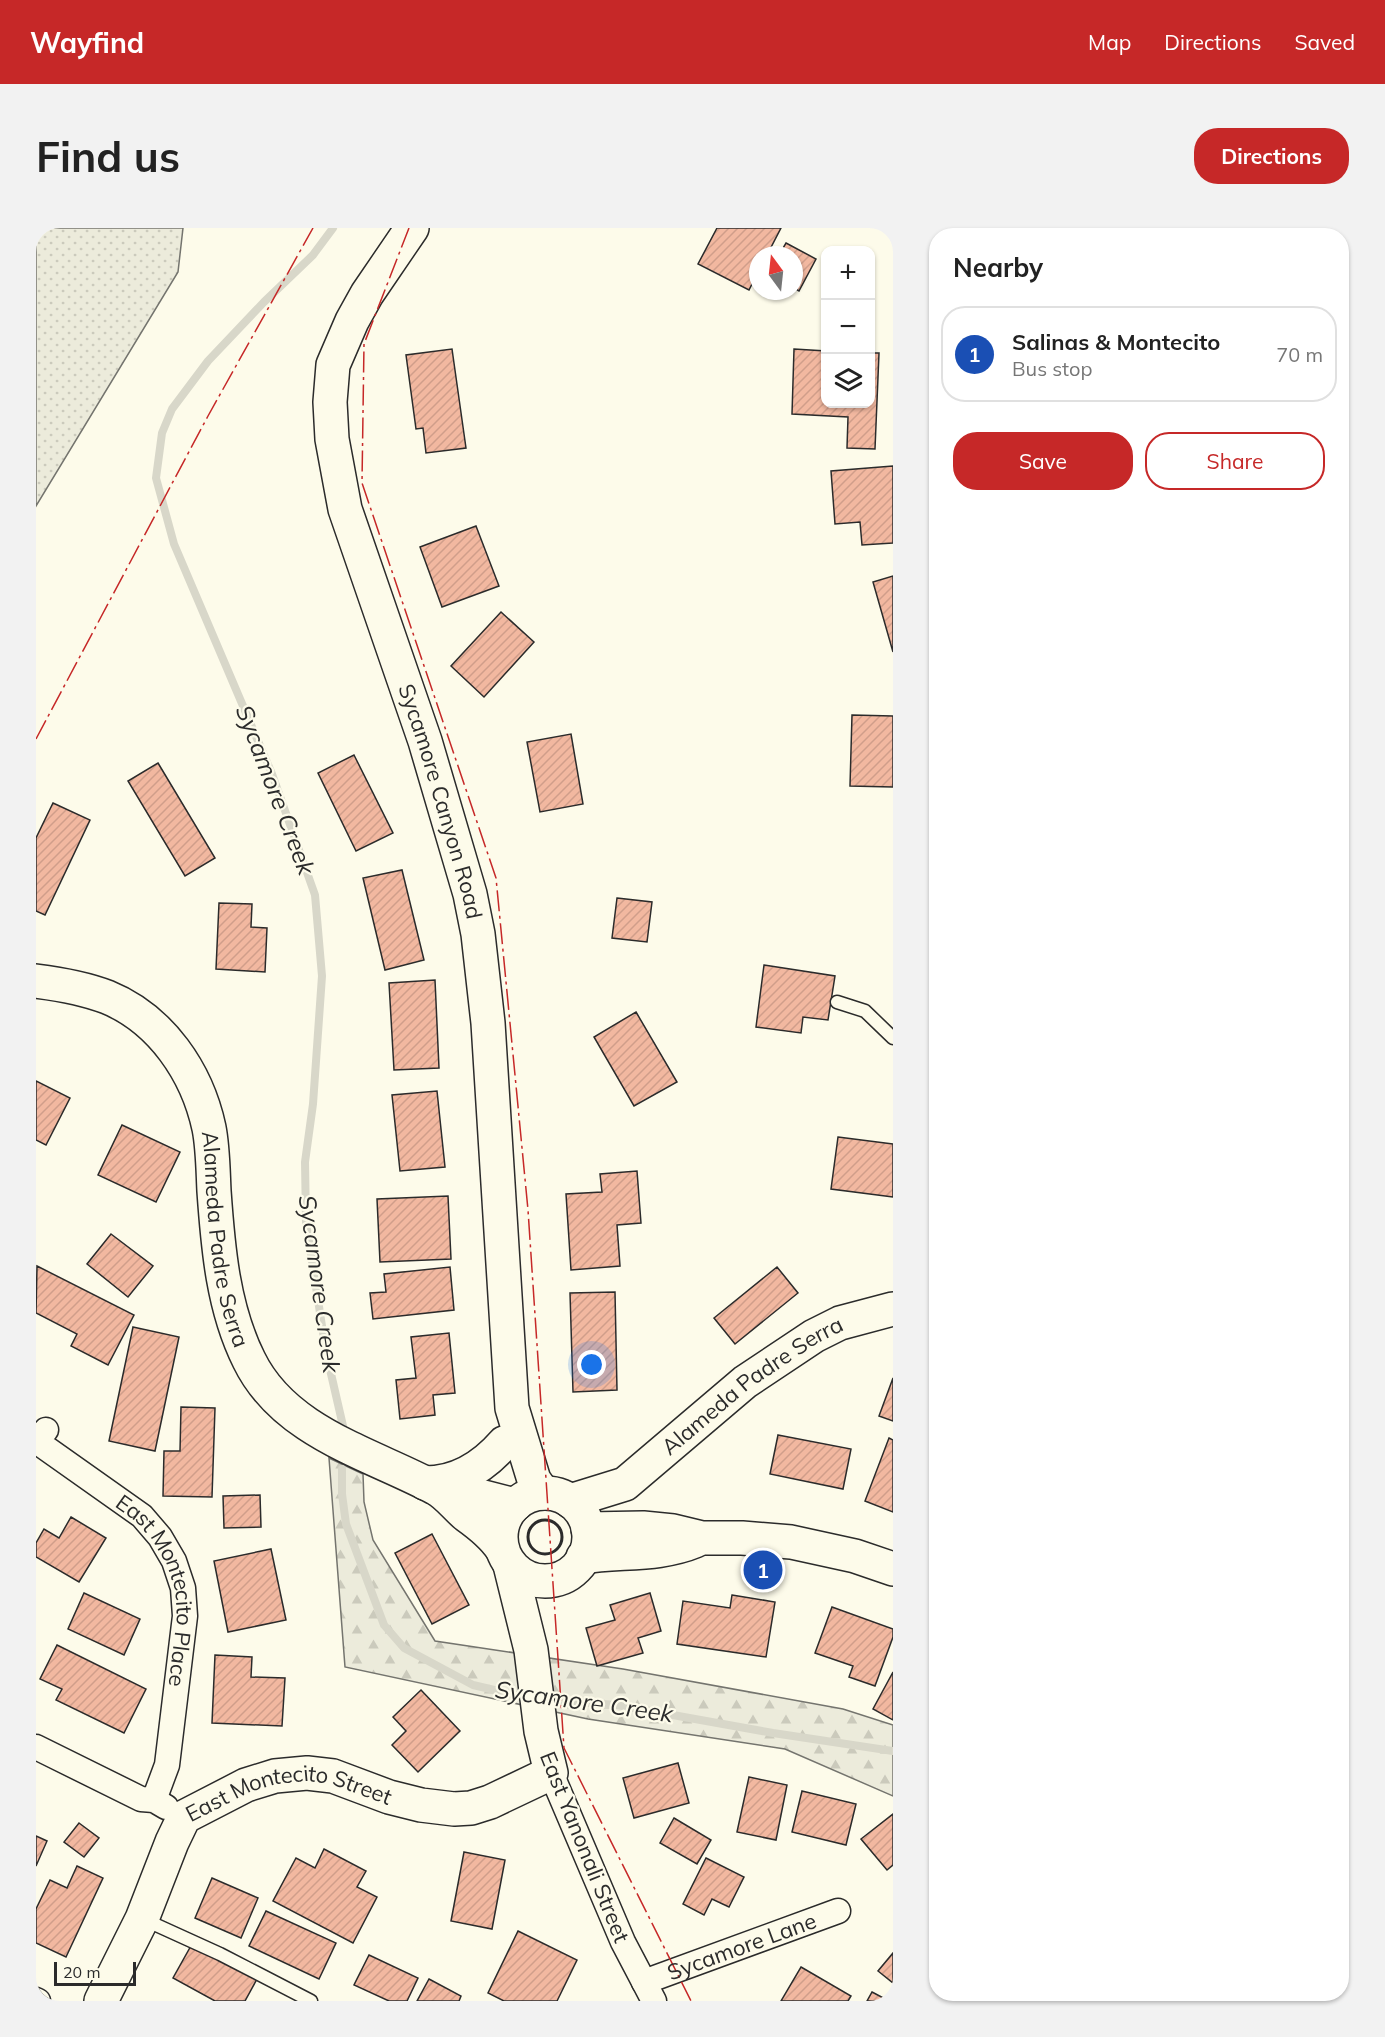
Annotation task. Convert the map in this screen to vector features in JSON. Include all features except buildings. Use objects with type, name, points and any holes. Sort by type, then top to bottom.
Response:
[{"type":"main road","name":"Sycamore Canyon Road","points":[[412,228],[367,294],[340,348],[333,365],[330,420],[337,474],[345,509],[425,741],[470,894],[478,934],[488,1023],[512,1408],[534,1480],[557,1517]]},
{"type":"main road","name":"Alameda Padre Serra","points":[[36,981],[89,991],[122,1005],[153,1026],[185,1064],[209,1128],[224,1286],[238,1334],[266,1390],[290,1413],[304,1422],[432,1486],[481,1526],[506,1557]]},
{"type":"main road","name":"Alameda Padre Serra","points":[[432,1486],[464,1492],[557,1517],[614,1504],[630,1480],[745,1382],[785,1354],[840,1323],[893,1309]]},
{"type":"main road","name":"Sycamore Canyon Road","points":[[512,1408],[504,1443],[557,1517]]},
{"type":"main road","points":[[432,1486],[463,1475],[487,1460],[504,1443]]},
{"type":"main road","points":[[630,1480],[630,1506],[633,1516],[643,1528]]},
{"type":"main road","points":[[557,1517],[570,1572],[552,1580],[540,1581],[519,1573],[506,1557],[502,1528],[508,1513],[557,1517],[673,1531],[702,1538],[791,1542],[855,1556],[893,1569]]},
{"type":"main road","points":[[557,1517],[603,1554],[671,1550],[702,1538]]},
{"type":"main road","name":"East Yanonali Street","points":[[506,1557],[531,1650],[541,1731],[551,1773]]},
{"type":"main road","name":"East Yanonali Street","points":[[531,1650],[539,1611],[552,1580]]},
{"type":"main road","name":"East Montecito Street","points":[[101,2001],[142,1919],[184,1816],[246,1785],[275,1776],[306,1773],[333,1776],[388,1797],[421,1805],[454,1809],[471,1808],[489,1802],[551,1773]]},
{"type":"street","name":"East Montecito Place","points":[[46,1430],[36,1441],[142,1516],[160,1537],[174,1561],[183,1588],[185,1616],[167,1765],[154,1800]]},
{"type":"street","points":[[36,1747],[141,1799],[154,1800],[184,1816]]},
{"type":"street","name":"East Yanonali Street","points":[[551,1773],[618,1932],[649,1991]]},
{"type":"street","name":"Sycamore Lane","points":[[649,1991],[838,1911]]},
{"type":"lane","points":[[837,1002],[865,1011],[893,1038]]},
{"type":"lane","points":[[142,1919],[220,1954],[311,2001]]},
{"type":"green space","points":[[36,228],[183,228],[178,272],[36,506]]},
{"type":"green space","points":[[329,1458],[363,1474],[364,1502],[373,1540],[435,1641],[623,1669],[843,1709],[893,1725],[893,1796],[785,1749],[588,1719],[345,1667]]},
{"type":"waterway","name":"Sycamore Creek","points":[[333,228],[313,255],[208,361],[172,409],[162,433],[156,478],[174,544],[272,774],[315,895],[322,976],[313,1104],[305,1162],[306,1222],[326,1352],[343,1426]]},
{"type":"waterway","name":"Sycamore Creek","points":[[342,1469],[342,1494],[346,1524],[384,1625],[404,1648],[473,1685],[529,1698]]},
{"type":"waterway","name":"Sycamore Creek","points":[[545,1700],[617,1705],[773,1733],[893,1751]]},
{"type":"wall","points":[[545,1520],[557,1525],[562,1537],[557,1549],[545,1554],[533,1549],[528,1537],[533,1525],[545,1520]]},
{"type":"power","points":[[36,739],[208,416],[313,228]]},
{"type":"power","points":[[409,228],[364,344],[362,483],[496,878],[528,1210],[564,1748],[691,2001]]},
{"type":"place","name":"Salinas & Montecito","points":[[763,1570]]}]
